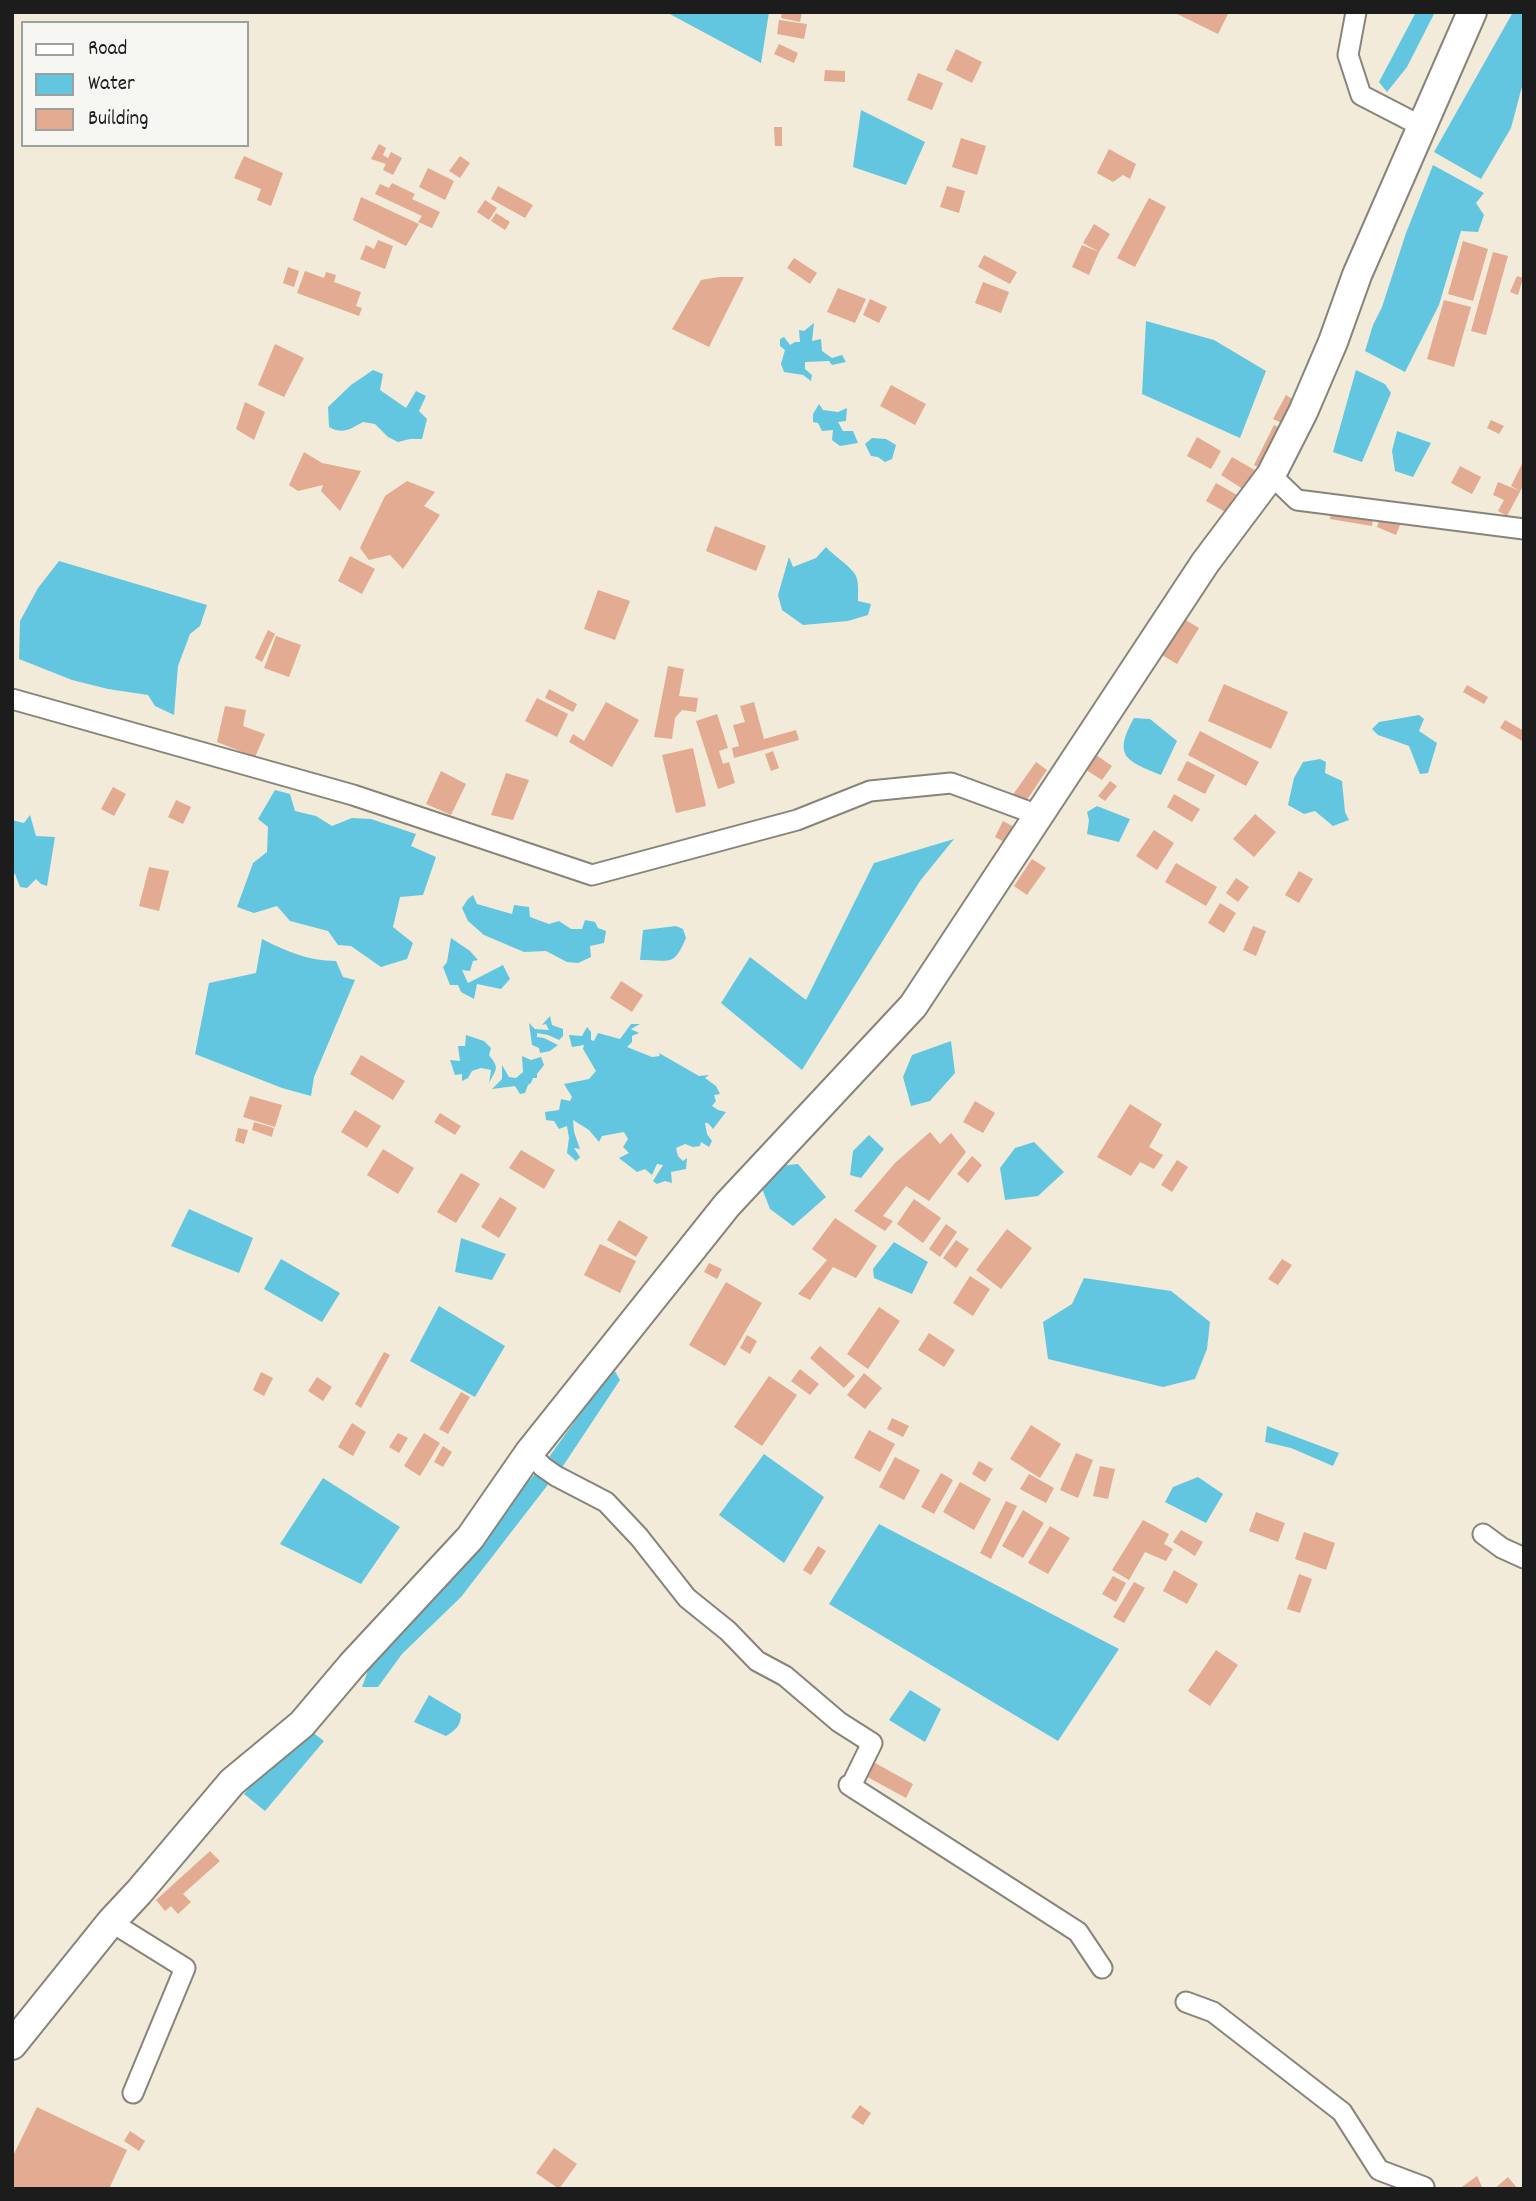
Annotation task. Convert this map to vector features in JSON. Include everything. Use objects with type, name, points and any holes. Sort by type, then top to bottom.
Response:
[{"type":"main road","points":[[12,2045],[111,1922],[232,1782],[302,1724],[352,1665],[470,1538],[529,1453],[727,1205],[913,1006],[1205,563],[1271,475],[1308,401],[1357,275],[1472,12]]},
{"type":"street","points":[[1356,12],[1348,55],[1361,95],[1421,126]]},
{"type":"street","points":[[1271,475],[1297,500],[1524,529]]},
{"type":"street","points":[[12,699],[353,795],[592,875],[797,820],[870,791],[951,783],[1038,815]]},
{"type":"street","points":[[529,1453],[556,1476],[606,1502],[639,1537],[687,1598],[728,1631],[757,1661],[785,1676],[839,1722],[872,1742],[851,1786],[849,1785],[1078,1932],[1102,1968]]},
{"type":"street","points":[[1483,1534],[1502,1548],[1524,1558]]},
{"type":"street","points":[[111,1922],[185,1968],[133,2093]]},
{"type":"street","points":[[1186,2002],[1213,2012],[1342,2112],[1379,2170],[1424,2187]]},
{"type":"water","points":[[666,12],[769,12],[761,63]]},
{"type":"water","points":[[1416,12],[1435,12],[1407,67],[1387,92],[1379,82]]},
{"type":"water","points":[[1513,12],[1524,12],[1524,79],[1511,128],[1481,179],[1434,152]]},
{"type":"water","points":[[861,110],[925,142],[906,185],[853,167]]},
{"type":"water","points":[[1433,165],[1484,193],[1476,203],[1484,215],[1478,232],[1461,231],[1439,305],[1405,372],[1365,351]]},
{"type":"water","points":[[1146,321],[1214,340],[1266,371],[1240,438],[1142,394]]},
{"type":"water","points":[[814,323],[812,341],[821,339],[822,351],[832,358],[842,355],[846,362],[832,365],[829,361],[805,362],[805,369],[812,375],[811,381],[803,375],[784,372],[781,364],[785,350],[780,346],[780,339],[784,337],[790,345],[800,342],[799,330],[804,331]]},
{"type":"water","points":[[373,370],[383,374],[380,390],[406,408],[416,391],[426,396],[419,411],[427,419],[422,439],[398,442],[388,437],[375,424],[363,422],[342,431],[329,427],[328,407],[351,385]]},
{"type":"water","points":[[1356,370],[1385,384],[1391,393],[1362,462],[1333,452]]},
{"type":"water","points":[[819,404],[823,410],[838,412],[847,408],[846,421],[838,422],[843,431],[853,431],[858,443],[840,446],[832,440],[833,430],[822,431],[818,423],[813,422],[813,414]]},
{"type":"water","points":[[1397,431],[1431,443],[1413,477],[1395,471],[1392,451]]},
{"type":"water","points":[[872,438],[886,439],[896,445],[892,459],[885,462],[871,456],[865,444]]},
{"type":"water","points":[[826,547],[856,576],[858,601],[871,604],[868,615],[848,621],[803,625],[782,610],[778,595],[789,557],[793,567],[816,558]]},
{"type":"water","points":[[59,561],[207,605],[200,626],[190,634],[178,666],[174,715],[155,706],[148,695],[72,680],[19,659],[20,621],[38,588]]},
{"type":"water","points":[[1419,715],[1424,719],[1419,731],[1437,743],[1428,773],[1420,774],[1409,746],[1378,735],[1372,729],[1379,722]]},
{"type":"water","points":[[1134,718],[1150,719],[1177,741],[1161,775],[1139,766],[1126,756],[1124,741]]},
{"type":"water","points":[[1320,759],[1326,762],[1325,773],[1342,781],[1345,812],[1349,820],[1333,826],[1315,811],[1304,814],[1288,805],[1294,778],[1303,762]]},
{"type":"water","points":[[275,790],[290,794],[295,811],[316,816],[332,826],[352,818],[371,819],[416,834],[411,846],[436,857],[423,895],[400,897],[393,927],[413,943],[407,959],[381,967],[351,946],[338,945],[328,931],[290,921],[277,906],[254,913],[237,907],[253,863],[267,852],[268,827],[258,819]]},
{"type":"water","points":[[1097,806],[1130,819],[1119,842],[1087,834],[1087,812]]},
{"type":"water","points":[[30,815],[36,836],[55,837],[47,886],[36,879],[27,888],[20,887],[15,874],[12,873],[12,820],[24,823]]},
{"type":"water","points":[[954,839],[920,881],[802,1070],[721,1003],[750,957],[806,1000],[874,863]]},
{"type":"water","points":[[473,895],[477,904],[512,914],[514,905],[529,907],[530,917],[549,924],[559,921],[571,929],[582,929],[585,920],[595,922],[598,928],[606,931],[604,943],[590,946],[591,957],[578,963],[567,962],[546,951],[524,952],[484,935],[468,921],[462,908]]},
{"type":"water","points":[[676,926],[683,929],[686,938],[673,958],[664,961],[640,960],[643,930]]},
{"type":"water","points":[[451,938],[478,960],[473,961],[470,971],[462,970],[468,983],[503,965],[510,979],[501,989],[477,984],[474,999],[461,992],[458,985],[450,985],[443,967],[447,962]]},
{"type":"water","points":[[262,939],[298,954],[336,961],[343,977],[355,980],[314,1077],[311,1096],[282,1088],[195,1054],[209,983],[256,973]]},
{"type":"water","points":[[550,1016],[552,1025],[563,1029],[563,1036],[559,1040],[537,1033],[537,1037],[558,1045],[550,1051],[540,1053],[539,1048],[532,1045],[529,1023],[535,1029],[549,1030],[546,1024],[542,1025]]},
{"type":"water","points":[[631,1024],[640,1024],[631,1029],[639,1033],[632,1036],[632,1042],[627,1047],[652,1057],[660,1056],[659,1053],[699,1076],[709,1075],[705,1078],[716,1086],[720,1094],[714,1095],[716,1101],[712,1106],[726,1112],[713,1129],[705,1123],[707,1134],[712,1141],[709,1147],[701,1142],[700,1146],[685,1144],[676,1148],[683,1161],[687,1158],[686,1169],[671,1172],[672,1183],[665,1181],[657,1184],[653,1181],[663,1165],[657,1164],[652,1175],[645,1169],[637,1172],[619,1158],[629,1153],[623,1147],[628,1139],[624,1132],[602,1136],[599,1142],[589,1130],[573,1120],[580,1149],[574,1148],[580,1157],[576,1161],[567,1153],[567,1126],[559,1129],[554,1121],[546,1120],[545,1112],[559,1110],[561,1099],[570,1101],[572,1097],[564,1084],[589,1079],[596,1071],[583,1049],[584,1045],[572,1047],[569,1035],[582,1036],[587,1027],[591,1032],[591,1040],[594,1041],[598,1033],[620,1039]]},
{"type":"water","points":[[466,1035],[484,1041],[491,1048],[489,1055],[496,1070],[489,1084],[491,1070],[481,1068],[472,1071],[468,1078],[462,1081],[462,1074],[455,1075],[450,1060],[460,1061],[458,1046],[465,1046]]},
{"type":"water","points":[[951,1041],[955,1073],[930,1101],[911,1106],[903,1077],[912,1055]]},
{"type":"water","points":[[522,1056],[531,1060],[541,1057],[544,1065],[525,1093],[520,1094],[515,1086],[492,1089],[502,1079],[502,1065],[509,1077],[516,1078],[523,1072]]},
{"type":"water","points":[[869,1135],[884,1149],[861,1178],[850,1175],[853,1151]]},
{"type":"water","points":[[1034,1142],[1064,1172],[1038,1196],[1005,1200],[1000,1168],[1015,1148]]},
{"type":"water","points":[[798,1164],[826,1197],[793,1226],[770,1209],[761,1186],[778,1166]]},
{"type":"water","points":[[189,1209],[253,1238],[239,1273],[171,1246]]},
{"type":"water","points":[[461,1238],[506,1254],[492,1280],[455,1272]]},
{"type":"water","points":[[894,1242],[928,1262],[912,1294],[874,1278],[873,1269]]},
{"type":"water","points":[[281,1259],[340,1293],[322,1322],[264,1289]]},
{"type":"water","points":[[1084,1278],[1171,1291],[1210,1322],[1207,1349],[1195,1379],[1163,1387],[1048,1359],[1043,1322],[1072,1304]]},
{"type":"water","points":[[439,1306],[505,1346],[475,1397],[410,1361]]},
{"type":"water","points":[[613,1368],[620,1380],[557,1475],[544,1464]]},
{"type":"water","points":[[1267,1426],[1339,1453],[1333,1466],[1291,1448],[1265,1442]]},
{"type":"water","points":[[764,1454],[824,1497],[784,1563],[719,1515]]},
{"type":"water","points":[[534,1475],[550,1482],[461,1597],[402,1654],[378,1687],[362,1687],[370,1665]]},
{"type":"water","points":[[1198,1477],[1223,1494],[1206,1523],[1165,1502],[1173,1487]]},
{"type":"water","points":[[323,1478],[400,1527],[361,1584],[280,1544]]},
{"type":"water","points":[[879,1524],[1119,1649],[1058,1741],[829,1604]]},
{"type":"water","points":[[910,1690],[941,1709],[925,1742],[889,1720]]},
{"type":"water","points":[[429,1695],[461,1714],[457,1727],[446,1736],[414,1722]]},
{"type":"water","points":[[303,1725],[324,1741],[265,1811],[244,1794]]},
{"type":"building","points":[[782,12],[802,12],[800,22],[781,18]]},
{"type":"building","points":[[1173,12],[1229,12],[1218,34]]},
{"type":"building","points":[[779,20],[807,24],[804,39],[777,34]]},
{"type":"building","points":[[779,44],[798,53],[794,63],[774,54]]},
{"type":"building","points":[[956,49],[982,62],[972,83],[946,70]]},
{"type":"building","points":[[825,70],[845,71],[845,82],[824,81]]},
{"type":"building","points":[[918,73],[943,83],[932,110],[907,100]]},
{"type":"building","points":[[774,127],[782,127],[782,146],[775,146]]},
{"type":"building","points":[[961,138],[986,146],[977,175],[952,167]]},
{"type":"building","points":[[379,144],[386,148],[383,155],[388,158],[391,152],[402,158],[393,175],[383,170],[386,164],[371,159]]},
{"type":"building","points":[[1109,149],[1136,164],[1130,179],[1123,175],[1113,182],[1097,173]]},
{"type":"building","points":[[244,156],[283,173],[271,206],[257,200],[261,189],[234,178]]},
{"type":"building","points":[[460,156],[470,163],[460,178],[449,171]]},
{"type":"building","points":[[428,168],[454,181],[445,200],[419,187]]},
{"type":"building","points":[[392,183],[415,194],[412,199],[440,212],[432,228],[418,222],[422,216],[375,194],[380,184],[389,188]]},
{"type":"building","points":[[498,186],[533,205],[525,218],[491,199]]},
{"type":"building","points":[[947,186],[965,191],[959,213],[940,207]]},
{"type":"building","points":[[361,197],[419,224],[406,246],[353,220]]},
{"type":"building","points":[[1149,198],[1166,207],[1135,267],[1117,258]]},
{"type":"building","points":[[485,200],[497,208],[489,220],[477,212]]},
{"type":"building","points":[[496,213],[510,222],[505,230],[491,221]]},
{"type":"building","points":[[1094,224],[1110,234],[1099,252],[1083,243]]},
{"type":"building","points":[[378,240],[393,246],[385,269],[360,259],[366,245],[374,249]]},
{"type":"building","points":[[1463,241],[1488,249],[1473,301],[1448,294]]},
{"type":"building","points":[[1082,245],[1099,252],[1089,275],[1072,267]]},
{"type":"building","points":[[1493,252],[1508,256],[1486,335],[1471,331]]},
{"type":"building","points":[[984,255],[1017,272],[1010,284],[978,267]]},
{"type":"building","points":[[794,258],[817,273],[810,284],[787,268]]},
{"type":"building","points":[[288,267],[299,271],[294,287],[283,283]]},
{"type":"building","points":[[305,271],[324,278],[326,272],[336,275],[334,282],[361,292],[356,306],[362,308],[359,316],[297,293]]},
{"type":"building","points":[[1517,276],[1523,278],[1518,295],[1510,292]]},
{"type":"building","points":[[744,277],[709,347],[672,329],[701,280]]},
{"type":"building","points":[[983,282],[1009,292],[1001,313],[975,303]]},
{"type":"building","points":[[838,288],[866,299],[855,323],[827,312]]},
{"type":"building","points":[[870,299],[887,307],[879,323],[863,315]]},
{"type":"building","points":[[1444,300],[1471,307],[1454,367],[1427,359]]},
{"type":"building","points":[[275,344],[304,358],[284,397],[258,385]]},
{"type":"building","points":[[891,385],[926,404],[915,425],[880,406]]},
{"type":"building","points":[[1286,395],[1294,400],[1282,423],[1273,419]]},
{"type":"building","points":[[245,402],[265,412],[254,440],[236,429]]},
{"type":"building","points":[[1491,420],[1504,426],[1499,434],[1487,428]]},
{"type":"building","points":[[1274,425],[1284,430],[1264,470],[1254,465]]},
{"type":"building","points":[[1197,437],[1221,451],[1211,469],[1187,456]]},
{"type":"building","points":[[304,452],[322,463],[361,471],[340,511],[321,491],[323,485],[298,491],[289,485]]},
{"type":"building","points":[[1232,457],[1258,472],[1246,491],[1221,475]]},
{"type":"building","points":[[1524,460],[1524,484],[1507,516],[1498,511],[1504,500],[1493,495],[1498,482],[1520,491],[1511,486]]},
{"type":"building","points":[[1460,466],[1481,477],[1472,494],[1451,483]]},
{"type":"building","points":[[407,481],[435,492],[424,506],[440,515],[403,569],[390,555],[369,560],[360,548],[385,496]]},
{"type":"building","points":[[1216,483],[1237,495],[1227,513],[1206,501]]},
{"type":"building","points":[[1331,512],[1373,519],[1372,526],[1330,519]]},
{"type":"building","points":[[1380,518],[1400,525],[1396,535],[1377,527]]},
{"type":"building","points":[[715,526],[766,546],[756,571],[706,551]]},
{"type":"building","points":[[350,556],[375,569],[362,594],[338,581]]},
{"type":"building","points":[[598,590],[630,601],[615,640],[584,629]]},
{"type":"building","points":[[1184,619],[1199,628],[1177,664],[1162,655]]},
{"type":"building","points":[[268,630],[275,634],[262,662],[255,658]]},
{"type":"building","points":[[276,636],[301,645],[289,677],[264,668]]},
{"type":"building","points":[[668,666],[684,669],[679,696],[698,698],[696,712],[682,710],[675,718],[672,739],[654,737]]},
{"type":"building","points":[[1224,684],[1288,712],[1271,749],[1208,721]]},
{"type":"building","points":[[1467,685],[1488,697],[1484,704],[1463,692]]},
{"type":"building","points":[[549,689],[577,704],[573,712],[545,698]]},
{"type":"building","points":[[537,698],[568,714],[557,737],[525,721]]},
{"type":"building","points":[[606,702],[639,720],[612,767],[569,742],[573,734],[584,741]]},
{"type":"building","points":[[754,702],[764,739],[796,730],[799,740],[734,758],[732,748],[739,746],[733,725],[745,722],[740,706]]},
{"type":"building","points":[[225,706],[246,710],[243,726],[265,734],[255,757],[217,742]]},
{"type":"building","points":[[717,714],[728,748],[719,751],[723,764],[729,762],[735,783],[718,789],[696,721]]},
{"type":"building","points":[[1505,720],[1524,731],[1524,742],[1500,728]]},
{"type":"building","points":[[1200,731],[1259,762],[1246,786],[1188,755]]},
{"type":"building","points":[[693,748],[706,806],[676,813],[662,755]]},
{"type":"building","points":[[773,751],[779,768],[771,771],[765,754]]},
{"type":"building","points":[[1096,755],[1112,766],[1102,780],[1086,770]]},
{"type":"building","points":[[1187,761],[1215,775],[1205,794],[1177,780]]},
{"type":"building","points":[[1036,762],[1047,770],[1024,804],[1012,796]]},
{"type":"building","points":[[441,771],[466,784],[451,815],[426,804]]},
{"type":"building","points":[[506,773],[529,780],[513,820],[491,815]]},
{"type":"building","points":[[1110,781],[1117,786],[1105,801],[1098,796]]},
{"type":"building","points":[[113,787],[126,794],[114,816],[101,809]]},
{"type":"building","points":[[1174,794],[1200,809],[1192,822],[1167,807]]},
{"type":"building","points":[[176,800],[191,807],[183,824],[168,817]]},
{"type":"building","points":[[1255,814],[1276,832],[1254,857],[1233,839]]},
{"type":"building","points":[[1003,821],[1016,828],[1008,844],[995,837]]},
{"type":"building","points":[[1154,830],[1174,843],[1157,870],[1136,856]]},
{"type":"building","points":[[1032,859],[1046,868],[1027,895],[1014,886]]},
{"type":"building","points":[[1176,863],[1217,887],[1206,906],[1165,882]]},
{"type":"building","points":[[149,867],[169,871],[159,911],[139,906]]},
{"type":"building","points":[[1299,871],[1313,879],[1299,903],[1285,895]]},
{"type":"building","points":[[1236,878],[1249,887],[1238,902],[1226,893]]},
{"type":"building","points":[[1220,903],[1236,913],[1224,933],[1208,923]]},
{"type":"building","points":[[1253,926],[1266,931],[1256,956],[1243,950]]},
{"type":"building","points":[[621,981],[643,995],[632,1012],[610,998]]},
{"type":"building","points":[[361,1055],[405,1081],[393,1100],[350,1074]]},
{"type":"building","points":[[250,1096],[282,1105],[275,1127],[243,1117]]},
{"type":"building","points":[[975,1101],[995,1113],[983,1133],[963,1122]]},
{"type":"building","points":[[1130,1104],[1162,1124],[1149,1147],[1163,1155],[1154,1169],[1140,1162],[1131,1176],[1097,1157]]},
{"type":"building","points":[[355,1110],[381,1126],[367,1148],[341,1132]]},
{"type":"building","points":[[440,1113],[461,1126],[455,1135],[434,1122]]},
{"type":"building","points":[[254,1122],[274,1128],[272,1137],[252,1130]]},
{"type":"building","points":[[238,1128],[248,1130],[244,1144],[235,1141]]},
{"type":"building","points":[[930,1132],[940,1144],[951,1133],[966,1152],[929,1201],[906,1186],[883,1216],[893,1221],[885,1231],[854,1211],[895,1163]]},
{"type":"building","points":[[383,1149],[414,1168],[398,1194],[367,1175]]},
{"type":"building","points":[[521,1150],[555,1170],[544,1189],[509,1168]]},
{"type":"building","points":[[972,1156],[982,1165],[968,1183],[957,1174]]},
{"type":"building","points":[[1177,1160],[1188,1167],[1172,1192],[1161,1185]]},
{"type":"building","points":[[461,1173],[480,1184],[456,1223],[437,1212]]},
{"type":"building","points":[[500,1197],[517,1208],[499,1238],[481,1227]]},
{"type":"building","points":[[914,1199],[941,1218],[923,1243],[897,1224]]},
{"type":"building","points":[[835,1218],[877,1246],[856,1278],[833,1267],[810,1300],[798,1294],[827,1260],[812,1249]]},
{"type":"building","points":[[619,1220],[648,1237],[636,1257],[607,1240]]},
{"type":"building","points":[[946,1224],[957,1232],[940,1257],[929,1249]]},
{"type":"building","points":[[1007,1229],[1032,1248],[1001,1289],[976,1270]]},
{"type":"building","points":[[956,1240],[969,1249],[956,1268],[943,1258]]},
{"type":"building","points":[[600,1244],[636,1261],[620,1293],[584,1275]]},
{"type":"building","points":[[1282,1259],[1292,1265],[1278,1285],[1268,1279]]},
{"type":"building","points":[[709,1263],[722,1269],[717,1279],[704,1272]]},
{"type":"building","points":[[970,1276],[990,1289],[973,1316],[953,1303]]},
{"type":"building","points":[[726,1282],[762,1303],[725,1366],[689,1345]]},
{"type":"building","points":[[879,1307],[900,1321],[868,1369],[847,1354]]},
{"type":"building","points":[[929,1333],[955,1350],[944,1367],[918,1350]]},
{"type":"building","points":[[747,1335],[757,1341],[750,1354],[740,1348]]},
{"type":"building","points":[[820,1346],[855,1376],[844,1388],[810,1358]]},
{"type":"building","points":[[384,1352],[390,1355],[361,1408],[355,1404]]},
{"type":"building","points":[[800,1369],[819,1384],[810,1395],[791,1381]]},
{"type":"building","points":[[261,1372],[273,1378],[264,1396],[253,1390]]},
{"type":"building","points":[[864,1373],[882,1388],[865,1409],[847,1395]]},
{"type":"building","points":[[769,1376],[797,1395],[762,1446],[734,1427]]},
{"type":"building","points":[[317,1377],[332,1387],[323,1401],[308,1391]]},
{"type":"building","points":[[461,1392],[470,1397],[448,1434],[439,1429]]},
{"type":"building","points":[[892,1418],[909,1426],[903,1437],[887,1429]]},
{"type":"building","points":[[352,1423],[366,1432],[353,1456],[338,1447]]},
{"type":"building","points":[[1031,1425],[1061,1444],[1040,1478],[1010,1459]]},
{"type":"building","points":[[869,1430],[895,1444],[880,1472],[854,1458]]},
{"type":"building","points":[[398,1433],[408,1438],[399,1453],[389,1447]]},
{"type":"building","points":[[424,1433],[440,1443],[420,1476],[404,1466]]},
{"type":"building","points":[[443,1446],[452,1452],[443,1467],[434,1462]]},
{"type":"building","points":[[1076,1453],[1093,1460],[1078,1498],[1060,1490]]},
{"type":"building","points":[[895,1457],[920,1470],[904,1500],[879,1487]]},
{"type":"building","points":[[979,1461],[993,1469],[985,1482],[972,1474]]},
{"type":"building","points":[[1100,1466],[1115,1469],[1108,1499],[1093,1496]]},
{"type":"building","points":[[941,1473],[953,1480],[934,1514],[921,1507]]},
{"type":"building","points":[[1029,1474],[1054,1488],[1046,1503],[1020,1489]]},
{"type":"building","points":[[960,1482],[991,1499],[974,1530],[943,1512]]},
{"type":"building","points":[[1006,1501],[1017,1506],[991,1559],[980,1553]]},
{"type":"building","points":[[1023,1510],[1044,1523],[1023,1558],[1002,1546]]},
{"type":"building","points":[[1256,1512],[1285,1523],[1278,1542],[1249,1531]]},
{"type":"building","points":[[1143,1520],[1169,1534],[1164,1544],[1173,1549],[1166,1561],[1145,1552],[1129,1580],[1112,1570]]},
{"type":"building","points":[[1050,1526],[1070,1538],[1048,1574],[1028,1563]]},
{"type":"building","points":[[1181,1530],[1203,1542],[1195,1556],[1173,1542]]},
{"type":"building","points":[[1304,1532],[1335,1543],[1326,1570],[1295,1559]]},
{"type":"building","points":[[818,1546],[826,1551],[811,1575],[803,1570]]},
{"type":"building","points":[[1174,1570],[1198,1584],[1187,1604],[1163,1591]]},
{"type":"building","points":[[1299,1574],[1312,1579],[1300,1613],[1287,1609]]},
{"type":"building","points":[[1113,1576],[1126,1583],[1116,1602],[1102,1594]]},
{"type":"building","points":[[1134,1582],[1145,1588],[1124,1623],[1113,1617]]},
{"type":"building","points":[[1216,1650],[1238,1665],[1210,1706],[1188,1691]]},
{"type":"building","points":[[868,1759],[913,1784],[906,1798],[860,1773]]},
{"type":"building","points":[[210,1851],[220,1861],[183,1894],[191,1902],[178,1914],[171,1906],[165,1911],[156,1900]]},
{"type":"building","points":[[860,2105],[871,2113],[863,2125],[851,2117]]},
{"type":"building","points":[[37,2107],[127,2150],[109,2189],[12,2189],[12,2158]]},
{"type":"building","points":[[130,2131],[145,2141],[139,2151],[124,2141]]},
{"type":"building","points":[[554,2148],[577,2164],[559,2189],[536,2173]]},
{"type":"building","points":[[1477,2176],[1483,2189],[1459,2189]]},
{"type":"building","points":[[1508,2177],[1518,2189],[1494,2189]]}]
